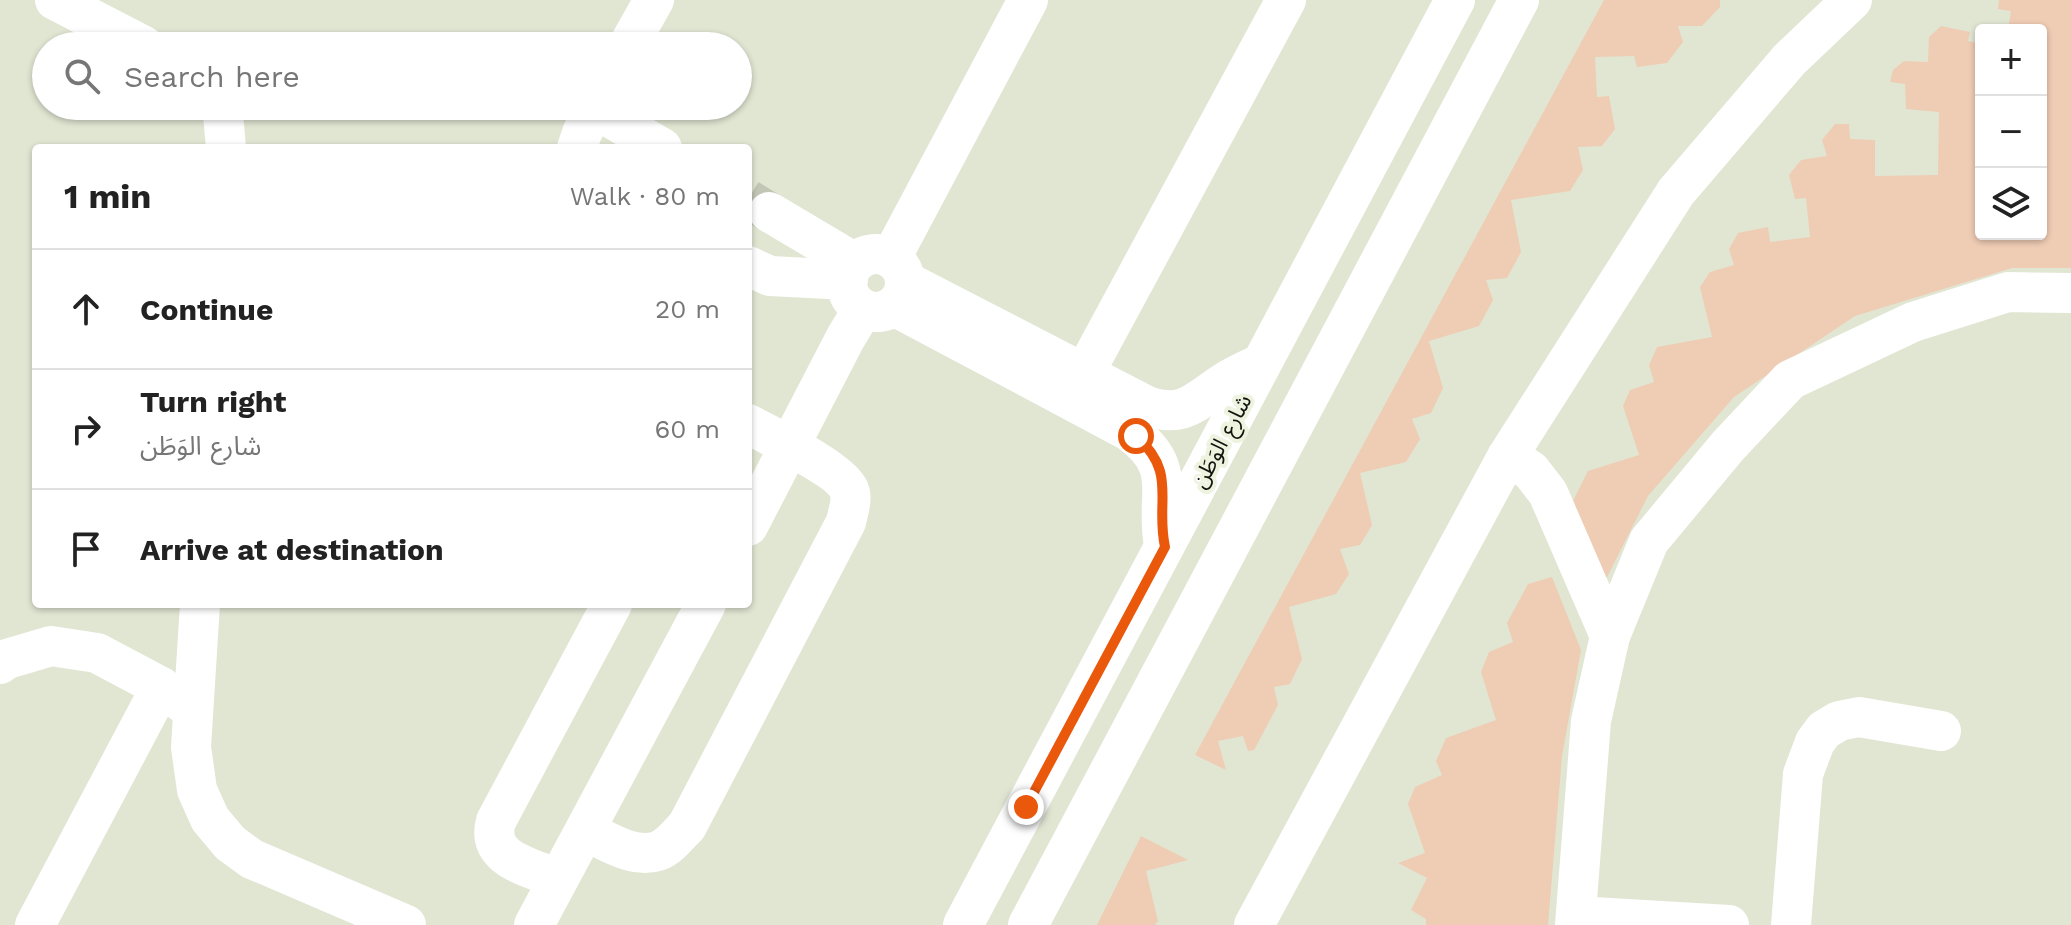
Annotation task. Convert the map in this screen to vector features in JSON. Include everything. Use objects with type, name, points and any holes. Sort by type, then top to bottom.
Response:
[{"type":"street","points":[[55,0],[117,32]]},
{"type":"street","points":[[636,32],[654,0]]},
{"type":"street","points":[[752,518],[1028,0]]},
{"type":"street","points":[[1085,372],[1286,0]]},
{"type":"street","name":"شارع الوَطَن","points":[[963,925],[1455,0]]},
{"type":"street","points":[[1028,925],[1519,0]]},
{"type":"street","points":[[1254,925],[1507,457],[1676,192],[1789,60],[1852,0]]},
{"type":"street","points":[[224,120],[226,144]]},
{"type":"street","points":[[578,144],[588,120]]},
{"type":"street","points":[[616,120],[655,144]]},
{"type":"street","points":[[769,212],[876,283],[1143,442],[1156,460],[1163,481],[1161,526],[1165,547]]},
{"type":"street","points":[[752,268],[770,276],[876,283],[1085,372],[1159,410],[1185,409],[1232,377],[1261,364]]},
{"type":"street","points":[[1729,925],[1575,920],[1591,721],[1610,636],[1649,541],[1728,446],[1790,380],[1913,322],[2008,292],[2071,293]]},
{"type":"street","points":[[586,831],[620,848],[638,852],[657,851],[687,826],[846,522],[850,506],[849,490],[840,477],[752,426]]},
{"type":"street","points":[[1507,457],[1531,471],[1548,493],[1610,636]]},
{"type":"street","points":[[200,608],[191,747],[197,790],[210,819],[230,843],[252,859],[406,925]]},
{"type":"street","points":[[558,879],[505,856],[496,844],[494,828],[610,608]]},
{"type":"street","points":[[534,925],[704,608]]},
{"type":"street","points":[[0,664],[51,646],[97,653],[161,687],[193,710]]},
{"type":"street","points":[[35,925],[161,687]]},
{"type":"street","points":[[1791,925],[1803,774],[1815,742],[1824,730],[1839,721],[1859,717],[1941,731]]},
{"type":"shaded area","points":[[1604,0],[1720,0],[1720,7],[1702,26],[1678,26],[1683,42],[1667,63],[1637,67],[1634,56],[1595,57],[1597,97],[1609,96],[1615,129],[1602,146],[1578,147],[1583,170],[1570,191],[1511,200],[1521,252],[1507,278],[1486,280],[1493,300],[1479,326],[1429,341],[1443,388],[1431,413],[1412,419],[1420,439],[1406,462],[1360,473],[1372,525],[1360,545],[1340,549],[1349,574],[1336,594],[1289,607],[1302,659],[1290,684],[1274,687],[1278,705],[1254,750],[1248,751],[1243,736],[1218,741],[1226,770],[1195,755]]},
{"type":"shaded area","points":[[1999,0],[2071,0],[2071,268],[2012,268],[1855,316],[1734,397],[1648,496],[1603,585],[1573,501],[1588,471],[1639,455],[1623,406],[1630,390],[1654,382],[1649,365],[1657,347],[1712,337],[1700,287],[1710,272],[1734,265],[1729,249],[1738,233],[1768,227],[1770,242],[1810,237],[1806,198],[1795,199],[1789,175],[1801,160],[1827,156],[1822,140],[1835,124],[1849,124],[1850,139],[1875,140],[1875,176],[1938,175],[1939,112],[1906,109],[1905,84],[1890,82],[1893,70],[1904,61],[1928,62],[1929,37],[1941,26],[1970,32],[1968,41],[1975,43],[1975,240],[2047,240],[2047,24],[2009,24],[2011,11],[1998,9]]},
{"type":"shaded area","points":[[1552,577],[1581,650],[1562,756],[1548,925],[1426,925],[1426,919],[1411,910],[1427,878],[1398,863],[1425,853],[1408,804],[1415,787],[1442,775],[1436,761],[1446,738],[1496,720],[1481,672],[1489,652],[1513,642],[1507,623],[1528,584]]},
{"type":"shaded area","points":[[1141,836],[1188,860],[1146,871],[1158,921],[1155,925],[1097,925]]},
{"type":"tunnel","points":[[752,201],[769,212]]},
{"type":"route","points":[[1026,807],[1165,547],[1161,526],[1163,481],[1150,450],[1136,436]]}]
